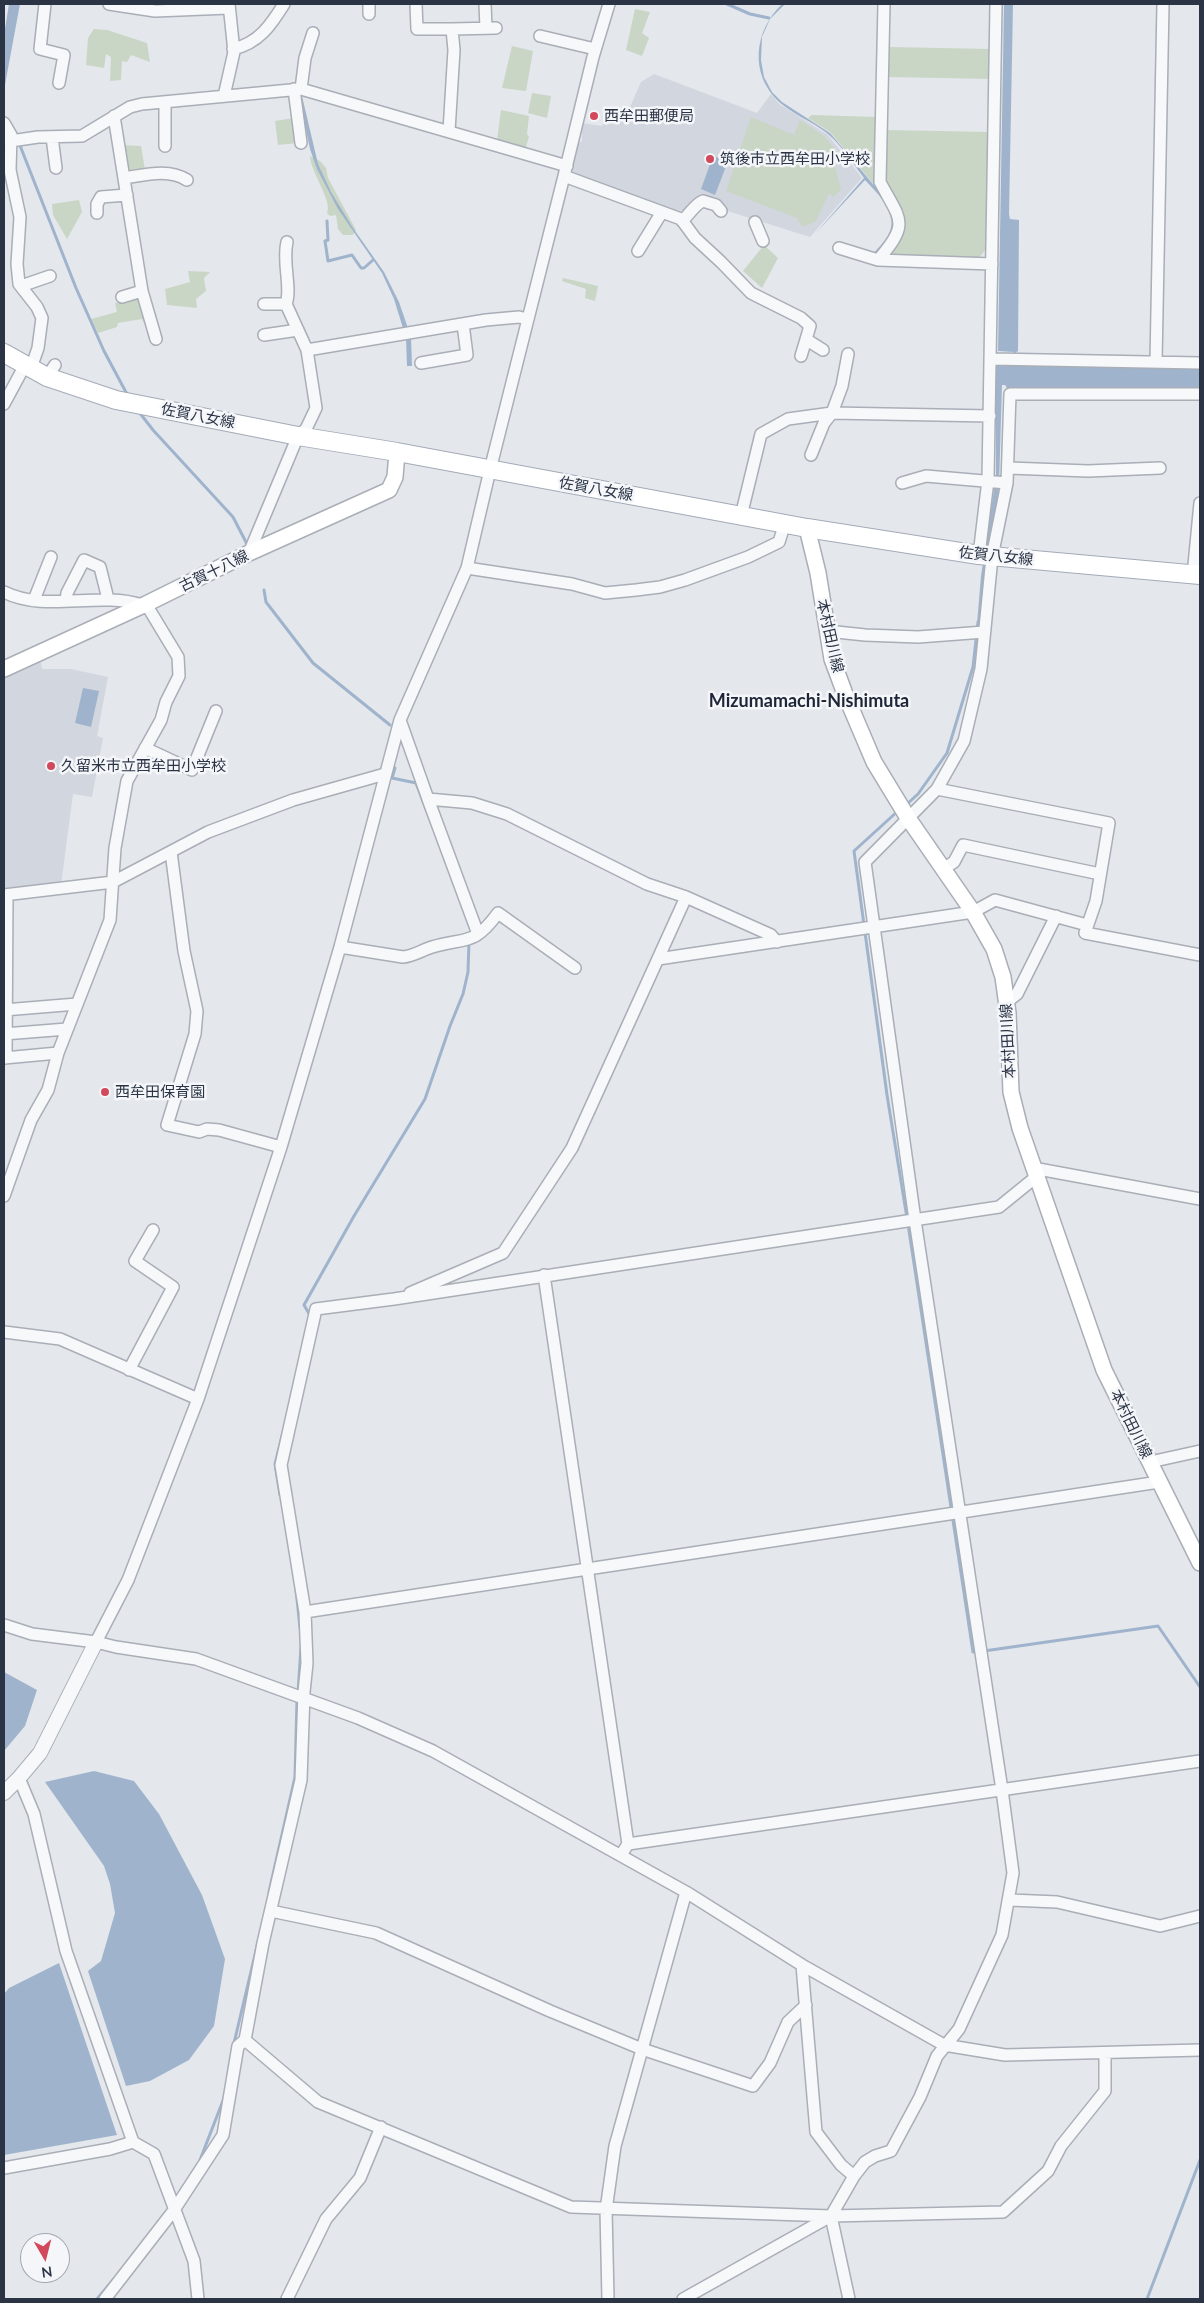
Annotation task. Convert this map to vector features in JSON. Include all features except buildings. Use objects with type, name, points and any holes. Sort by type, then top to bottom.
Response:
[{"type":"main road","name":"佐賀八女線","points":[[4,353],[28,367],[51,371],[116,400],[298,436],[397,452],[807,528],[985,556],[1197,575]]},
{"type":"main road","name":"古賀十八線","points":[[4,670],[249,553],[389,490],[395,477],[397,452]]},
{"type":"main road","name":"本村田川線","points":[[807,528],[818,573],[832,659],[874,762],[908,818],[973,912],[994,949],[1003,977],[1007,1002],[1011,1092],[1020,1128],[1035,1173],[1104,1370],[1200,1563]]},
{"type":"street","points":[[45,4],[40,49],[64,55],[59,84]]},
{"type":"street","points":[[109,4],[145,6],[155,11],[229,6],[233,49],[224,96]]},
{"type":"street","points":[[233,49],[246,46],[255,41],[273,23],[284,4]]},
{"type":"street","points":[[416,4],[417,29],[491,28],[485,4]]},
{"type":"street","points":[[4,1793],[20,1778],[40,1753],[128,1580],[198,1399],[281,1147],[340,947],[400,720],[467,568],[595,49],[609,4]]},
{"type":"street","points":[[878,260],[893,242],[899,221],[896,207],[880,182],[884,4]]},
{"type":"street","points":[[683,2299],[831,2216],[854,2176],[865,2162],[875,2156],[891,2151],[920,2097],[937,2056],[944,2045],[959,2029],[1002,1935],[1010,1900],[1013,1873],[1002,1790],[958,1513],[865,862],[938,789],[964,740],[981,668],[984,632],[992,359],[996,4]]},
{"type":"street","points":[[1156,362],[1163,4]]},
{"type":"street","points":[[449,131],[454,50],[452,29]]},
{"type":"street","points":[[301,143],[298,89],[312,33]]},
{"type":"street","points":[[540,36],[595,49]]},
{"type":"street","points":[[7,141],[52,136],[67,138],[82,136],[130,108],[165,102],[298,89],[449,131],[566,171],[681,219],[695,238],[751,293],[801,318],[810,326],[802,356]]},
{"type":"street","points":[[165,102],[165,146]]},
{"type":"street","points":[[114,116],[142,291],[156,340]]},
{"type":"street","points":[[4,123],[10,170],[20,217],[17,264],[21,286],[37,307],[42,318],[38,348],[4,404]]},
{"type":"street","points":[[52,136],[56,168]]},
{"type":"street","points":[[124,178],[166,173],[177,174],[187,180]]},
{"type":"street","points":[[97,213],[97,204],[101,197],[127,195]]},
{"type":"street","points":[[682,221],[693,212],[698,203],[703,201],[716,205],[721,211]]},
{"type":"street","points":[[638,251],[662,212]]},
{"type":"street","points":[[755,222],[763,242]]},
{"type":"street","points":[[249,553],[298,436],[306,429],[316,408],[307,350],[286,304],[288,298],[284,264],[287,242]]},
{"type":"street","points":[[839,248],[878,260],[992,264]]},
{"type":"street","points":[[21,286],[50,276]]},
{"type":"street","points":[[122,297],[142,291]]},
{"type":"street","points":[[264,304],[286,304]]},
{"type":"street","points":[[307,350],[463,324],[519,317],[528,319]]},
{"type":"street","points":[[421,363],[467,356],[463,324]]},
{"type":"street","points":[[264,335],[298,330]]},
{"type":"street","points":[[807,340],[823,350]]},
{"type":"street","points":[[811,455],[824,424],[832,413],[842,386],[848,354]]},
{"type":"street","points":[[992,359],[1200,363]]},
{"type":"street","points":[[985,556],[1007,483],[1010,394],[1200,394]]},
{"type":"street","points":[[741,516],[761,434],[788,420],[832,413],[990,416]]},
{"type":"street","points":[[1009,468],[1088,470],[1160,468]]},
{"type":"street","points":[[902,483],[926,476],[1007,483]]},
{"type":"street","points":[[1197,575],[1200,503]]},
{"type":"street","points":[[467,568],[572,584],[605,593],[660,588],[748,557],[779,542],[785,524]]},
{"type":"street","points":[[34,600],[51,557]]},
{"type":"street","points":[[66,601],[67,594],[84,560],[100,567],[108,599]]},
{"type":"street","points":[[4,592],[34,600],[108,599],[144,604],[178,656],[179,676],[166,702],[161,720],[127,781],[115,848],[110,920],[67,1028],[48,1090],[31,1120],[4,1196]]},
{"type":"street","points":[[826,631],[918,637],[984,632]]},
{"type":"street","points":[[145,748],[192,770],[216,711]]},
{"type":"street","points":[[400,720],[478,934]]},
{"type":"street","points":[[58,1053],[5,1058],[5,895],[113,882],[208,832],[293,800],[386,774]]},
{"type":"street","points":[[938,789],[1109,823],[1096,901],[1085,933],[1200,955]]},
{"type":"street","points":[[428,799],[472,804],[507,814],[648,884],[686,898],[771,935],[777,942]]},
{"type":"street","points":[[943,869],[954,862],[962,845],[1100,874]]},
{"type":"street","points":[[170,852],[184,951],[197,1011],[195,1034],[166,1124],[199,1132],[207,1128],[219,1130],[281,1147]]},
{"type":"street","points":[[394,1299],[503,1253],[572,1148],[686,898]]},
{"type":"street","points":[[658,959],[973,912],[995,900],[1087,925]]},
{"type":"street","points":[[340,947],[403,957],[412,956],[447,942],[466,941],[485,930],[498,913],[575,968]]},
{"type":"street","points":[[1007,1002],[1017,994],[1056,916]]},
{"type":"street","points":[[5,1010],[77,1004]]},
{"type":"street","points":[[5,1034],[67,1028]]},
{"type":"street","points":[[105,2299],[174,2210],[223,2135],[238,2046],[245,2040],[271,1911],[301,1780],[307,1663],[304,1612],[281,1464],[316,1309],[394,1299],[999,1207],[1035,1173],[1200,1199]]},
{"type":"street","points":[[129,1370],[173,1287],[135,1261],[153,1230]]},
{"type":"street","points":[[544,1275],[628,1844],[622,1855]]},
{"type":"street","points":[[4,1332],[60,1339],[198,1399]]},
{"type":"street","points":[[1150,1462],[1200,1451]]},
{"type":"street","points":[[304,1612],[1159,1482]]},
{"type":"street","points":[[4,1625],[32,1634],[96,1642],[116,1647],[196,1659],[358,1718],[433,1751],[622,1855],[686,1892],[802,1965],[944,2045],[1005,2055],[1200,2050]]},
{"type":"street","points":[[628,1844],[1200,1761]]},
{"type":"street","points":[[20,1778],[34,1814],[66,1951],[133,2142],[154,2154],[194,2261],[198,2299]]},
{"type":"street","points":[[608,2299],[606,2210],[615,2146],[686,1892]]},
{"type":"street","points":[[1010,1900],[1057,1902],[1160,1926],[1200,1916]]},
{"type":"street","points":[[271,1911],[376,1933],[550,2011],[642,2049],[753,2086],[770,2063],[788,2022],[806,2005]]},
{"type":"street","points":[[802,1965],[816,2132],[841,2166],[854,2176]]},
{"type":"street","points":[[245,2040],[318,2102],[571,2208],[831,2216],[1003,2212],[1048,2171],[1061,2146],[1106,2091],[1106,2053]]},
{"type":"street","points":[[287,2299],[326,2219],[360,2178],[381,2127]]},
{"type":"street","points":[[4,2168],[110,2149],[133,2142]]},
{"type":"street","points":[[831,2216],[849,2299]]},
{"type":"shaded area","name":"筑後市立西牟田小学校","points":[[654,74],[757,113],[771,94],[779,104],[828,135],[862,178],[810,237],[721,209],[714,200],[701,196],[696,197],[688,209],[683,211],[673,210],[569,173],[578,144],[582,141],[582,123],[602,126],[606,113],[626,116],[641,82]]},
{"type":"shaded area","name":"久留米市立西牟田小学校","points":[[40,656],[42,669],[71,669],[108,677],[97,736],[103,738],[92,797],[73,794],[61,885],[4,891],[4,673]]},
{"type":"green space","points":[[635,9],[650,12],[642,33],[649,38],[642,56],[626,50]]},
{"type":"green space","points":[[94,29],[107,30],[147,43],[150,62],[131,55],[127,62],[122,61],[121,80],[110,81],[111,57],[106,54],[104,68],[86,65],[88,38]]},
{"type":"green space","points":[[512,46],[533,51],[526,91],[502,88]]},
{"type":"green space","points":[[888,47],[992,49],[992,79],[887,77]]},
{"type":"green space","points":[[532,93],[551,96],[547,118],[528,113]]},
{"type":"green space","points":[[501,110],[529,116],[527,134],[529,137],[525,150],[497,140]]},
{"type":"green space","points":[[812,115],[878,117],[876,187],[830,132],[808,118]]},
{"type":"green space","points":[[751,117],[794,135],[800,120],[824,136],[840,155],[835,166],[841,189],[834,197],[829,193],[816,221],[802,227],[797,218],[726,191]]},
{"type":"green space","points":[[294,118],[298,143],[278,145],[275,121]]},
{"type":"green space","points":[[885,130],[991,132],[989,246],[977,260],[890,259],[888,254],[899,235],[883,183]]},
{"type":"green space","points":[[121,145],[141,146],[145,170],[128,174]]},
{"type":"green space","points":[[310,156],[320,161],[326,168],[328,178],[356,230],[353,235],[343,235],[338,229],[336,215],[330,216],[327,213],[328,208],[325,195],[314,171]]},
{"type":"green space","points":[[79,200],[82,212],[67,239],[53,215],[52,204]]},
{"type":"green space","points":[[764,245],[778,258],[762,288],[743,271]]},
{"type":"green space","points":[[188,271],[210,272],[204,278],[206,291],[196,299],[197,308],[167,305],[165,289],[190,282]]},
{"type":"green space","points":[[563,278],[598,286],[595,301],[585,298],[586,289],[562,281]]},
{"type":"green space","points":[[140,296],[147,323],[144,323],[142,319],[118,323],[117,327],[98,333],[91,319],[117,312],[115,303]]},
{"type":"water","points":[[9,4],[20,4],[4,90],[4,35]]},
{"type":"water","points":[[782,4],[785,4],[770,19]]},
{"type":"water","points":[[1004,4],[1013,4],[1009,214],[1010,219],[1019,220],[1018,351],[1014,354],[1013,352],[998,351]]},
{"type":"water","points":[[770,20],[762,37],[761,60],[764,77],[772,92],[782,102],[830,133],[888,202],[893,220],[892,232],[873,257],[871,256],[889,234],[891,219],[886,204],[865,180],[814,235],[864,178],[833,138],[785,107],[769,91],[759,66],[759,53],[761,39]]},
{"type":"water","points":[[299,96],[302,96],[318,164],[331,192],[353,228],[384,272],[399,302],[411,337],[412,366],[407,366],[406,338],[394,299],[382,273],[338,209],[317,169],[310,149]]},
{"type":"water","points":[[713,156],[728,161],[715,195],[701,189]]},
{"type":"water","points":[[996,364],[1200,368],[1200,389],[1007,388],[1005,385],[1002,385],[999,486],[980,626],[977,624],[981,576],[996,476]]},
{"type":"water","points":[[83,688],[99,691],[91,727],[75,723]]},
{"type":"water","points":[[4,1672],[37,1690],[25,1726],[4,1751]]},
{"type":"water","points":[[94,1771],[134,1781],[159,1814],[202,1895],[225,1959],[214,2026],[189,2060],[150,2081],[126,2086],[88,1971],[101,1961],[115,1913],[110,1884],[104,1866],[45,1782]]},
{"type":"water","points":[[59,1963],[117,2135],[4,2155],[4,1994],[9,1988]]},
{"type":"waterway","points":[[727,4],[750,14],[769,18]]},
{"type":"waterway","points":[[19,143],[76,288],[104,351],[128,396]]},
{"type":"waterway","points":[[327,221],[328,240],[325,241],[328,261],[352,255],[361,268],[364,268],[373,260]]},
{"type":"waterway","points":[[139,412],[153,430],[233,517],[248,546]]},
{"type":"waterway","points":[[264,590],[266,602],[313,663],[390,725]]},
{"type":"waterway","points":[[906,805],[918,794],[947,753],[973,667],[978,622]]},
{"type":"waterway","points":[[395,768],[392,778],[416,783],[429,817]]},
{"type":"waterway","points":[[899,810],[854,851],[887,1095],[907,1218]]},
{"type":"waterway","points":[[311,1317],[304,1305],[354,1216],[425,1099],[463,994],[468,972],[469,941]]},
{"type":"waterway","points":[[908,1224],[973,1652],[978,1651]]},
{"type":"waterway","points":[[280,1495],[275,1464],[283,1432]]},
{"type":"waterway","points":[[296,1589],[300,1628]]},
{"type":"waterway","points":[[984,1651],[1158,1626],[1200,1687]]},
{"type":"waterway","points":[[298,1693],[301,1647]]},
{"type":"waterway","points":[[269,1892],[295,1777],[297,1699]]},
{"type":"waterway","points":[[234,2043],[258,1942]]},
{"type":"waterway","points":[[200,2160],[224,2098]]},
{"type":"waterway","points":[[1147,2299],[1200,2160]]},
{"type":"waterway","points":[[97,2299],[113,2280]]},
{"type":"place","name":"西牟田郵便局","points":[[594,116]]},
{"type":"place","name":"筑後市立西牟田小学校","points":[[710,159]]},
{"type":"place","name":"久留米市立西牟田小学校","points":[[51,766]]},
{"type":"place","name":"西牟田保育園","points":[[105,1092]]},
{"type":"district","name":"Mizumamachi-Nishimuta","points":[[809,701]]}]
